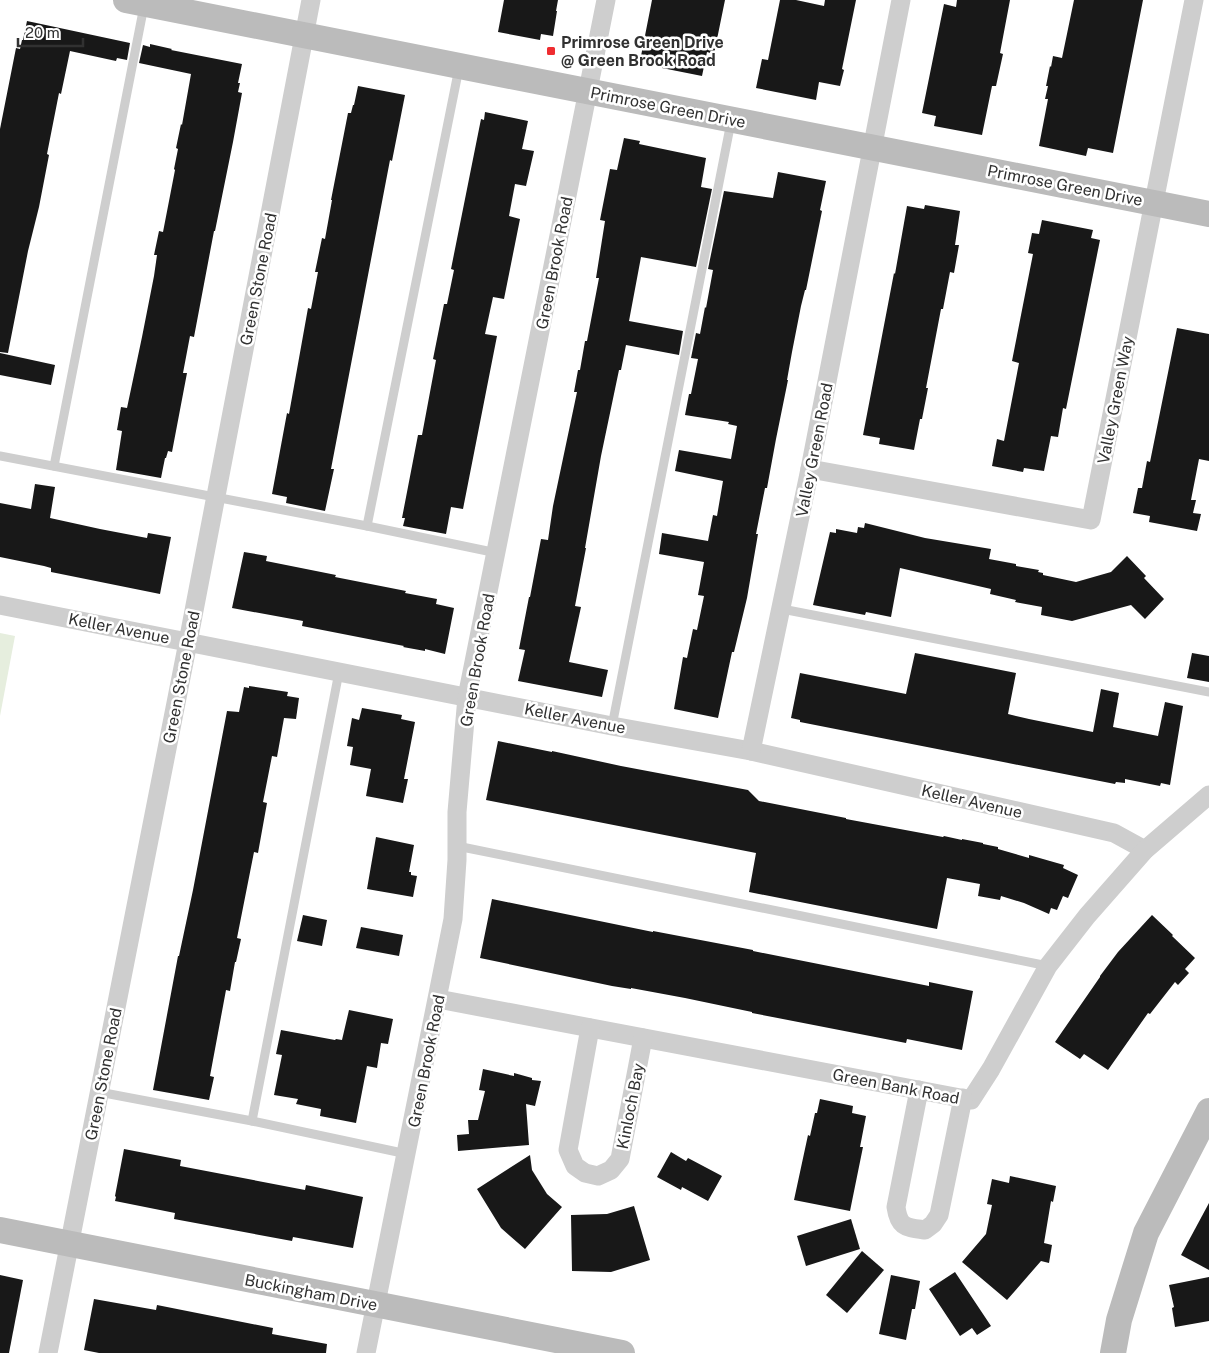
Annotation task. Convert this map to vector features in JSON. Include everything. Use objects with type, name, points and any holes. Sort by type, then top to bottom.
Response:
[{"type":"street","name":"Green Stone Road","points":[[48,1353],[188,642],[311,0]]},
{"type":"street","name":"Green Brook Road","points":[[366,1353],[453,919],[458,846],[459,793],[467,697],[606,0]]},
{"type":"street","points":[[873,147],[901,0]]},
{"type":"street","name":"Valley Green Way","points":[[810,469],[1091,520],[1194,0]]},
{"type":"street","name":"Primrose Green Drive","points":[[135,2],[305,34],[1209,214]]},
{"type":"street","name":"Valley Green Road","points":[[751,751],[782,609],[873,147]]},
{"type":"street","name":"Keller Avenue","points":[[0,605],[612,726],[751,751],[1114,833],[1145,850]]},
{"type":"street","name":"Green Bank Road","points":[[438,999],[971,1100],[991,1069],[1048,966],[1087,916],[1145,850],[1209,795]]},
{"type":"street","name":"Kinloch Bay","points":[[590,1028],[568,1150],[575,1166],[584,1173],[598,1176],[611,1170],[620,1159],[643,1038]]},
{"type":"street","points":[[919,1090],[896,1207],[898,1219],[906,1227],[925,1230],[933,1224],[938,1214],[962,1098]]},
{"type":"street","points":[[1113,1353],[1119,1320],[1146,1233],[1209,1111]]},
{"type":"street","name":"Buckingham Drive","points":[[0,1230],[622,1353]]},
{"type":"lane","points":[[54,466],[135,2]]},
{"type":"lane","points":[[367,526],[459,66]]},
{"type":"lane","points":[[612,726],[731,119]]},
{"type":"lane","points":[[0,456],[367,526],[497,553]]},
{"type":"lane","points":[[782,609],[1209,692]]},
{"type":"lane","points":[[252,1121],[339,672]]},
{"type":"lane","points":[[458,846],[1048,966]]},
{"type":"lane","points":[[99,1092],[252,1121],[407,1154]]},
{"type":"green space","points":[[0,633],[15,636],[0,716]]},
{"type":"building","points":[[504,0],[558,0],[553,36],[541,34],[540,40],[498,32]]},
{"type":"building","points":[[652,0],[725,0],[714,54],[707,52],[702,76],[662,68],[664,60],[641,56]]},
{"type":"building","points":[[780,0],[796,0],[824,6],[825,0],[856,0],[840,86],[819,82],[816,100],[756,88],[762,59],[768,60]]},
{"type":"building","points":[[957,0],[1010,0],[1000,53],[1003,54],[996,86],[992,86],[982,135],[934,126],[936,116],[922,113],[944,4],[956,7]]},
{"type":"building","points":[[1074,0],[1143,0],[1113,153],[1088,148],[1086,156],[1039,146],[1048,99],[1045,99],[1050,66],[1053,56],[1062,58]]},
{"type":"building","points":[[27,21],[130,43],[127,60],[117,58],[116,61],[70,51],[61,94],[59,93],[39,207],[28,251],[8,353],[0,352],[0,129],[16,48],[20,49]]},
{"type":"building","points":[[150,44],[242,64],[238,92],[242,93],[233,142],[194,337],[190,336],[183,373],[187,373],[172,452],[168,451],[165,458],[161,478],[116,470],[122,431],[117,430],[121,407],[127,408],[142,337],[154,276],[157,255],[154,255],[159,231],[163,232],[175,170],[178,149],[176,148],[191,74],[139,63],[143,45],[150,47]]},
{"type":"building","points":[[358,86],[405,95],[392,161],[390,160],[331,469],[334,469],[325,511],[286,503],[287,497],[272,494],[308,308],[311,309],[318,272],[315,272],[322,238],[325,239],[348,113],[351,113],[354,105]]},
{"type":"building","points":[[485,112],[528,121],[522,149],[534,151],[526,186],[515,184],[509,216],[520,219],[504,299],[493,297],[485,334],[497,336],[463,509],[451,507],[446,534],[403,526],[405,518],[402,518],[418,435],[422,435],[436,360],[433,359],[444,304],[447,304],[454,270],[451,269],[481,119],[484,120]]},
{"type":"building","points":[[624,138],[640,141],[639,144],[706,158],[701,187],[712,189],[696,267],[641,257],[629,321],[683,331],[679,355],[626,345],[621,370],[619,370],[601,456],[575,606],[581,607],[569,662],[608,670],[602,697],[518,681],[525,650],[519,649],[541,539],[548,540],[553,506],[577,392],[574,392],[578,370],[580,370],[585,341],[587,341],[599,278],[596,278],[605,221],[600,220],[610,169],[617,170]]},
{"type":"building","points":[[778,172],[826,181],[820,210],[822,211],[801,306],[767,488],[765,488],[756,534],[758,534],[747,598],[734,652],[732,652],[718,718],[674,709],[683,657],[687,658],[693,629],[697,630],[704,596],[698,595],[704,562],[659,554],[662,533],[708,541],[713,515],[717,516],[723,481],[675,471],[679,450],[731,459],[737,426],[728,424],[729,422],[685,415],[698,359],[691,358],[696,333],[700,334],[706,308],[713,270],[708,269],[724,191],[773,198]]},
{"type":"building","points":[[925,205],[960,211],[955,245],[959,245],[954,273],[950,272],[943,309],[941,309],[926,388],[928,388],[914,450],[879,444],[880,438],[863,435],[907,206],[924,209]]},
{"type":"building","points":[[1042,220],[1093,230],[1091,238],[1100,240],[1066,409],[1063,408],[1058,437],[1051,436],[1044,471],[1024,468],[1023,472],[992,466],[997,439],[1004,441],[1019,363],[1012,361],[1033,254],[1028,253],[1032,233],[1039,234]]},
{"type":"building","points":[[1177,328],[1209,334],[1209,461],[1199,459],[1191,500],[1196,500],[1193,513],[1201,514],[1197,531],[1149,522],[1150,516],[1133,513],[1138,488],[1142,488],[1147,461],[1150,462]]},
{"type":"building","points":[[0,353],[55,365],[51,385],[0,375]]},
{"type":"building","points":[[35,484],[55,487],[50,518],[147,538],[148,533],[171,537],[160,594],[51,572],[51,568],[0,557],[0,503],[31,509]]},
{"type":"building","points":[[865,523],[925,538],[991,549],[989,559],[1039,570],[1038,572],[1043,573],[1043,575],[1076,582],[1111,572],[1127,556],[1164,599],[1145,619],[1131,605],[1072,621],[1041,615],[1042,607],[1015,602],[1016,600],[990,594],[991,589],[900,568],[891,617],[866,612],[865,615],[813,605],[830,532],[836,533],[836,529],[857,533],[858,527],[864,528]]},
{"type":"building","points":[[244,552],[267,556],[266,561],[336,575],[335,577],[437,599],[436,604],[454,608],[445,654],[302,626],[303,621],[232,608]]},
{"type":"building","points":[[915,653],[1016,673],[1008,714],[1093,732],[1101,689],[1119,693],[1113,727],[1158,736],[1165,702],[1183,706],[1170,785],[1161,783],[1160,786],[1125,779],[1125,783],[1116,782],[1115,784],[800,722],[800,720],[791,718],[800,673],[906,694]]},
{"type":"building","points":[[1192,653],[1209,656],[1209,682],[1187,678]]},
{"type":"building","points":[[249,686],[288,692],[287,696],[299,698],[296,719],[284,718],[277,757],[272,756],[263,802],[267,803],[258,853],[254,852],[237,938],[241,939],[230,991],[226,990],[210,1076],[214,1077],[209,1100],[153,1090],[227,711],[239,712],[244,687],[249,688]]},
{"type":"building","points":[[362,708],[402,715],[401,719],[415,722],[404,779],[408,779],[403,803],[366,796],[371,769],[350,765],[353,747],[347,746],[352,718],[359,720]]},
{"type":"building","points":[[498,741],[748,790],[759,801],[846,819],[983,843],[1029,858],[1029,855],[1064,865],[1063,868],[1078,875],[1068,898],[1063,896],[1057,910],[1051,908],[1049,914],[1024,903],[1001,896],[1000,900],[978,896],[980,884],[947,878],[937,929],[749,892],[756,853],[486,800]]},
{"type":"building","points":[[376,837],[414,845],[409,872],[411,872],[411,875],[417,876],[413,897],[367,889]]},
{"type":"building","points":[[492,899],[929,986],[929,982],[973,991],[962,1050],[907,1039],[906,1043],[685,998],[612,986],[480,958]]},
{"type":"building","points":[[303,915],[327,920],[322,946],[297,941]]},
{"type":"building","points":[[1152,915],[1195,958],[1185,969],[1189,973],[1178,985],[1175,982],[1150,1014],[1148,1013],[1108,1070],[1084,1054],[1080,1059],[1055,1042],[1118,952]]},
{"type":"building","points":[[361,927],[403,935],[399,956],[356,948]]},
{"type":"building","points":[[349,1010],[393,1019],[388,1044],[381,1043],[377,1068],[367,1066],[356,1123],[320,1116],[321,1109],[296,1104],[298,1099],[274,1095],[282,1055],[276,1054],[281,1030],[342,1040]]},
{"type":"building","points":[[483,1069],[514,1076],[514,1073],[532,1078],[532,1080],[541,1081],[535,1106],[526,1104],[529,1145],[458,1151],[457,1135],[469,1134],[468,1120],[478,1120],[485,1091],[479,1090]]},
{"type":"building","points":[[820,1099],[853,1106],[852,1113],[866,1116],[860,1147],[863,1147],[850,1211],[794,1200],[808,1135],[810,1136]]},
{"type":"building","points":[[124,1149],[181,1160],[180,1166],[305,1190],[306,1185],[363,1197],[353,1248],[293,1237],[292,1241],[174,1219],[175,1213],[115,1201]]},
{"type":"building","points":[[671,1152],[686,1161],[688,1158],[722,1176],[708,1201],[682,1187],[681,1190],[657,1177]]},
{"type":"building","points":[[530,1155],[532,1170],[547,1194],[562,1207],[525,1249],[501,1228],[477,1189]]},
{"type":"building","points":[[1010,1176],[1056,1186],[1053,1202],[1051,1201],[1044,1243],[1052,1245],[1049,1263],[1041,1261],[1007,1300],[962,1262],[986,1234],[992,1205],[987,1204],[992,1179],[1009,1183]]},
{"type":"building","points":[[1209,1203],[1209,1270],[1181,1255]]},
{"type":"building","points":[[634,1206],[650,1260],[611,1272],[572,1271],[571,1215],[607,1214]]},
{"type":"building","points":[[851,1219],[860,1249],[806,1266],[797,1236]]},
{"type":"building","points":[[862,1251],[884,1270],[847,1313],[826,1295]]},
{"type":"building","points":[[955,1272],[991,1326],[977,1335],[972,1328],[960,1336],[929,1289]]},
{"type":"building","points":[[0,1275],[23,1280],[9,1353],[0,1353]]},
{"type":"building","points":[[891,1275],[920,1281],[915,1309],[912,1309],[906,1340],[879,1334]]},
{"type":"building","points":[[1209,1277],[1209,1321],[1175,1327],[1172,1308],[1174,1307],[1169,1285]]},
{"type":"building","points":[[94,1299],[156,1310],[157,1305],[273,1328],[272,1334],[327,1344],[326,1353],[99,1353],[84,1350]]},
{"type":"place","name":"Primrose Green Drive @ Green Brook Road","points":[[551,51]]}]
